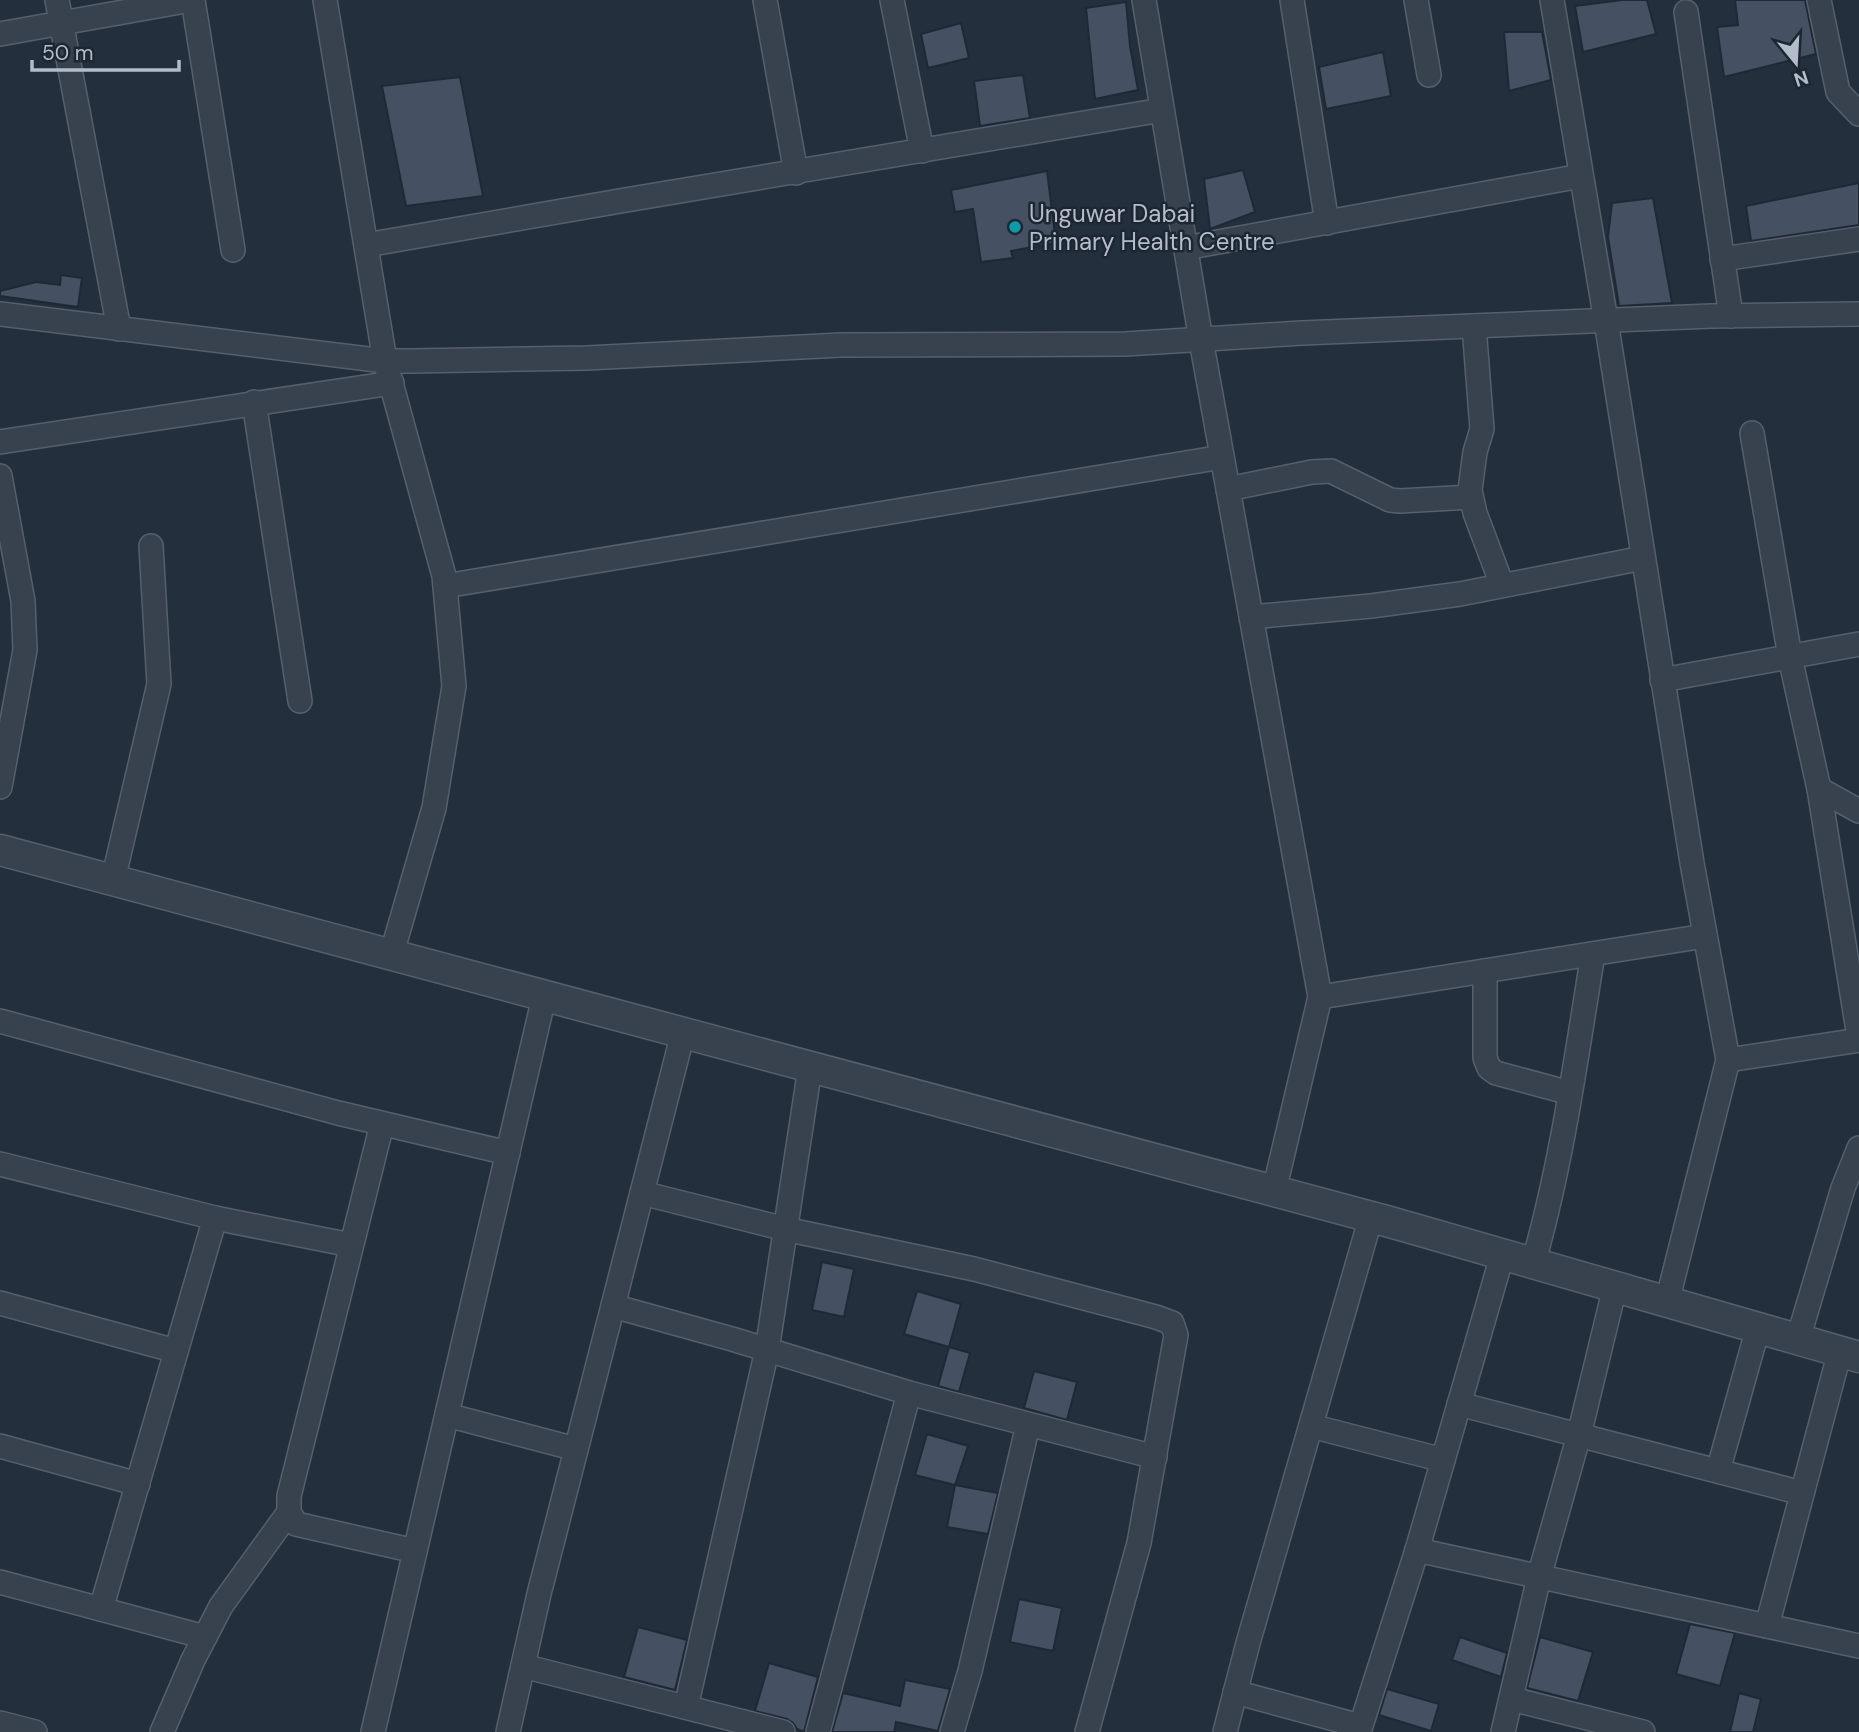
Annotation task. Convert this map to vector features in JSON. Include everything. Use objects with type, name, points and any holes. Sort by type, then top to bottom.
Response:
[{"type":"street","points":[[57,0],[119,329]]},
{"type":"street","points":[[0,34],[192,0],[233,250]]},
{"type":"street","points":[[325,0],[389,372],[445,586],[454,686],[434,808],[391,956]]},
{"type":"street","points":[[765,0],[796,173]]},
{"type":"street","points":[[892,0],[922,151]]},
{"type":"street","points":[[1144,0],[1201,341],[1320,997],[1274,1191]]},
{"type":"street","points":[[1292,0],[1326,223]]},
{"type":"street","points":[[1416,0],[1429,75]]},
{"type":"street","points":[[1552,0],[1662,680],[1728,1060],[1667,1302]]},
{"type":"street","points":[[1819,0],[1838,92],[1859,114]]},
{"type":"street","points":[[1686,12],[1731,316]]},
{"type":"street","points":[[366,245],[601,203],[796,173],[1162,110]]},
{"type":"street","points":[[1185,248],[1581,176]]},
{"type":"street","points":[[1722,258],[1859,239]]},
{"type":"street","points":[[0,314],[119,329],[389,372]]},
{"type":"street","points":[[0,442],[254,402],[389,372],[841,345],[1057,345],[1201,341],[1302,333],[1731,316],[1859,314]]},
{"type":"street","points":[[1474,326],[1482,429],[1475,452],[1471,497],[1502,585]]},
{"type":"street","points":[[254,402],[300,701]]},
{"type":"street","points":[[1728,1060],[1859,1038],[1819,789],[1790,657],[1752,433]]},
{"type":"street","points":[[445,586],[1222,457]]},
{"type":"street","points":[[1228,489],[1312,471],[1331,471],[1390,500],[1471,497]]},
{"type":"street","points":[[0,476],[23,601],[25,650],[0,787]]},
{"type":"street","points":[[113,880],[159,684],[151,546]]},
{"type":"street","points":[[1251,617],[1460,594],[1643,558]]},
{"type":"street","points":[[1662,680],[1859,644]]},
{"type":"street","points":[[1819,789],[1859,811]]},
{"type":"street","points":[[0,849],[1371,1217],[1850,1354],[1802,1493],[1767,1626]]},
{"type":"street","points":[[1320,997],[1705,936]]},
{"type":"street","points":[[1533,1264],[1548,1211],[1593,954]]},
{"type":"street","points":[[1485,971],[1485,1058],[1489,1068],[1496,1073],[1570,1093]]},
{"type":"street","points":[[373,1732],[544,997]]},
{"type":"street","points":[[0,1021],[382,1124],[508,1153]]},
{"type":"street","points":[[508,1732],[576,1450],[683,1034]]},
{"type":"street","points":[[686,1707],[767,1350],[810,1068]]},
{"type":"street","points":[[382,1124],[289,1496],[289,1512],[296,1524],[415,1551]]},
{"type":"street","points":[[1798,1339],[1843,1188],[1859,1148]]},
{"type":"street","points":[[0,1164],[215,1218],[351,1245]]},
{"type":"street","points":[[642,1193],[785,1229],[974,1269],[1172,1323],[1176,1335],[1139,1543],[1087,1732]]},
{"type":"street","points":[[1225,1732],[1371,1217]]},
{"type":"street","points":[[101,1609],[215,1218]]},
{"type":"street","points":[[1235,1692],[1359,1729],[1417,1550],[1502,1256]]},
{"type":"street","points":[[1503,1732],[1539,1577],[1579,1435],[1615,1287]]},
{"type":"street","points":[[0,1303],[176,1351]]},
{"type":"street","points":[[613,1306],[909,1393],[1155,1457]]},
{"type":"street","points":[[1718,1471],[1758,1328]]},
{"type":"street","points":[[818,1732],[909,1393]]},
{"type":"street","points":[[1459,1404],[1802,1493]]},
{"type":"street","points":[[447,1415],[576,1450]]},
{"type":"street","points":[[952,1732],[970,1671],[1028,1425]]},
{"type":"street","points":[[1311,1426],[1443,1460]]},
{"type":"street","points":[[0,1446],[138,1484]]},
{"type":"street","points":[[162,1732],[221,1606],[289,1512]]},
{"type":"street","points":[[1417,1550],[1859,1646]]},
{"type":"street","points":[[0,1582],[205,1637]]},
{"type":"street","points":[[523,1666],[783,1732]]},
{"type":"street","points":[[1512,1699],[1630,1730]]},
{"type":"street","points":[[0,1723],[34,1732]]},
{"type":"building","points":[[1647,0],[1656,34],[1583,52],[1575,6]]},
{"type":"building","points":[[1735,0],[1805,0],[1816,54],[1724,77],[1717,27],[1738,25]]},
{"type":"building","points":[[1126,2],[1138,90],[1095,99],[1086,8]]},
{"type":"building","points":[[961,23],[969,58],[928,68],[921,34]]},
{"type":"building","points":[[1504,32],[1542,32],[1551,80],[1509,91]]},
{"type":"building","points":[[1383,52],[1391,96],[1326,109],[1319,67]]},
{"type":"building","points":[[1023,75],[1030,118],[980,126],[974,81]]},
{"type":"building","points":[[460,77],[483,196],[406,206],[382,86]]},
{"type":"building","points":[[1243,170],[1255,212],[1210,229],[1204,179]]},
{"type":"building","name":"Unguwar Dabai Primary Health Centre","points":[[1047,171],[1056,243],[1011,251],[1013,258],[981,262],[973,209],[955,212],[951,190]]},
{"type":"building","points":[[1859,183],[1859,225],[1751,241],[1746,206]]},
{"type":"building","points":[[1653,198],[1672,303],[1619,306],[1608,237],[1612,203]]},
{"type":"building","points":[[61,275],[82,278],[78,307],[0,296],[0,291],[36,282],[60,285]]},
{"type":"building","points":[[822,1262],[854,1269],[844,1317],[812,1310]]},
{"type":"building","points":[[917,1291],[961,1304],[949,1347],[904,1334]]},
{"type":"building","points":[[949,1347],[970,1353],[959,1392],[938,1386]]},
{"type":"building","points":[[1034,1371],[1077,1382],[1067,1420],[1024,1408]]},
{"type":"building","points":[[927,1434],[968,1446],[955,1485],[915,1475]]},
{"type":"building","points":[[955,1485],[998,1493],[988,1534],[947,1527]]},
{"type":"building","points":[[1019,1599],[1062,1608],[1053,1651],[1010,1642]]},
{"type":"building","points":[[1690,1624],[1735,1633],[1720,1686],[1676,1674]]},
{"type":"building","points":[[638,1627],[687,1640],[675,1690],[624,1677]]},
{"type":"building","points":[[1460,1637],[1507,1653],[1501,1677],[1452,1660]]},
{"type":"building","points":[[1540,1637],[1593,1652],[1578,1701],[1527,1688]]},
{"type":"building","points":[[769,1663],[818,1677],[804,1732],[787,1719],[755,1711]]},
{"type":"building","points":[[905,1680],[950,1689],[938,1731],[896,1722],[894,1732],[832,1732],[843,1693],[900,1706]]},
{"type":"building","points":[[1387,1689],[1439,1704],[1431,1731],[1379,1715]]},
{"type":"building","points":[[1739,1693],[1761,1699],[1753,1732],[1730,1732]]},
{"type":"place","name":"Unguwar Dabai Primary Health Centre","points":[[1015,227]]}]
